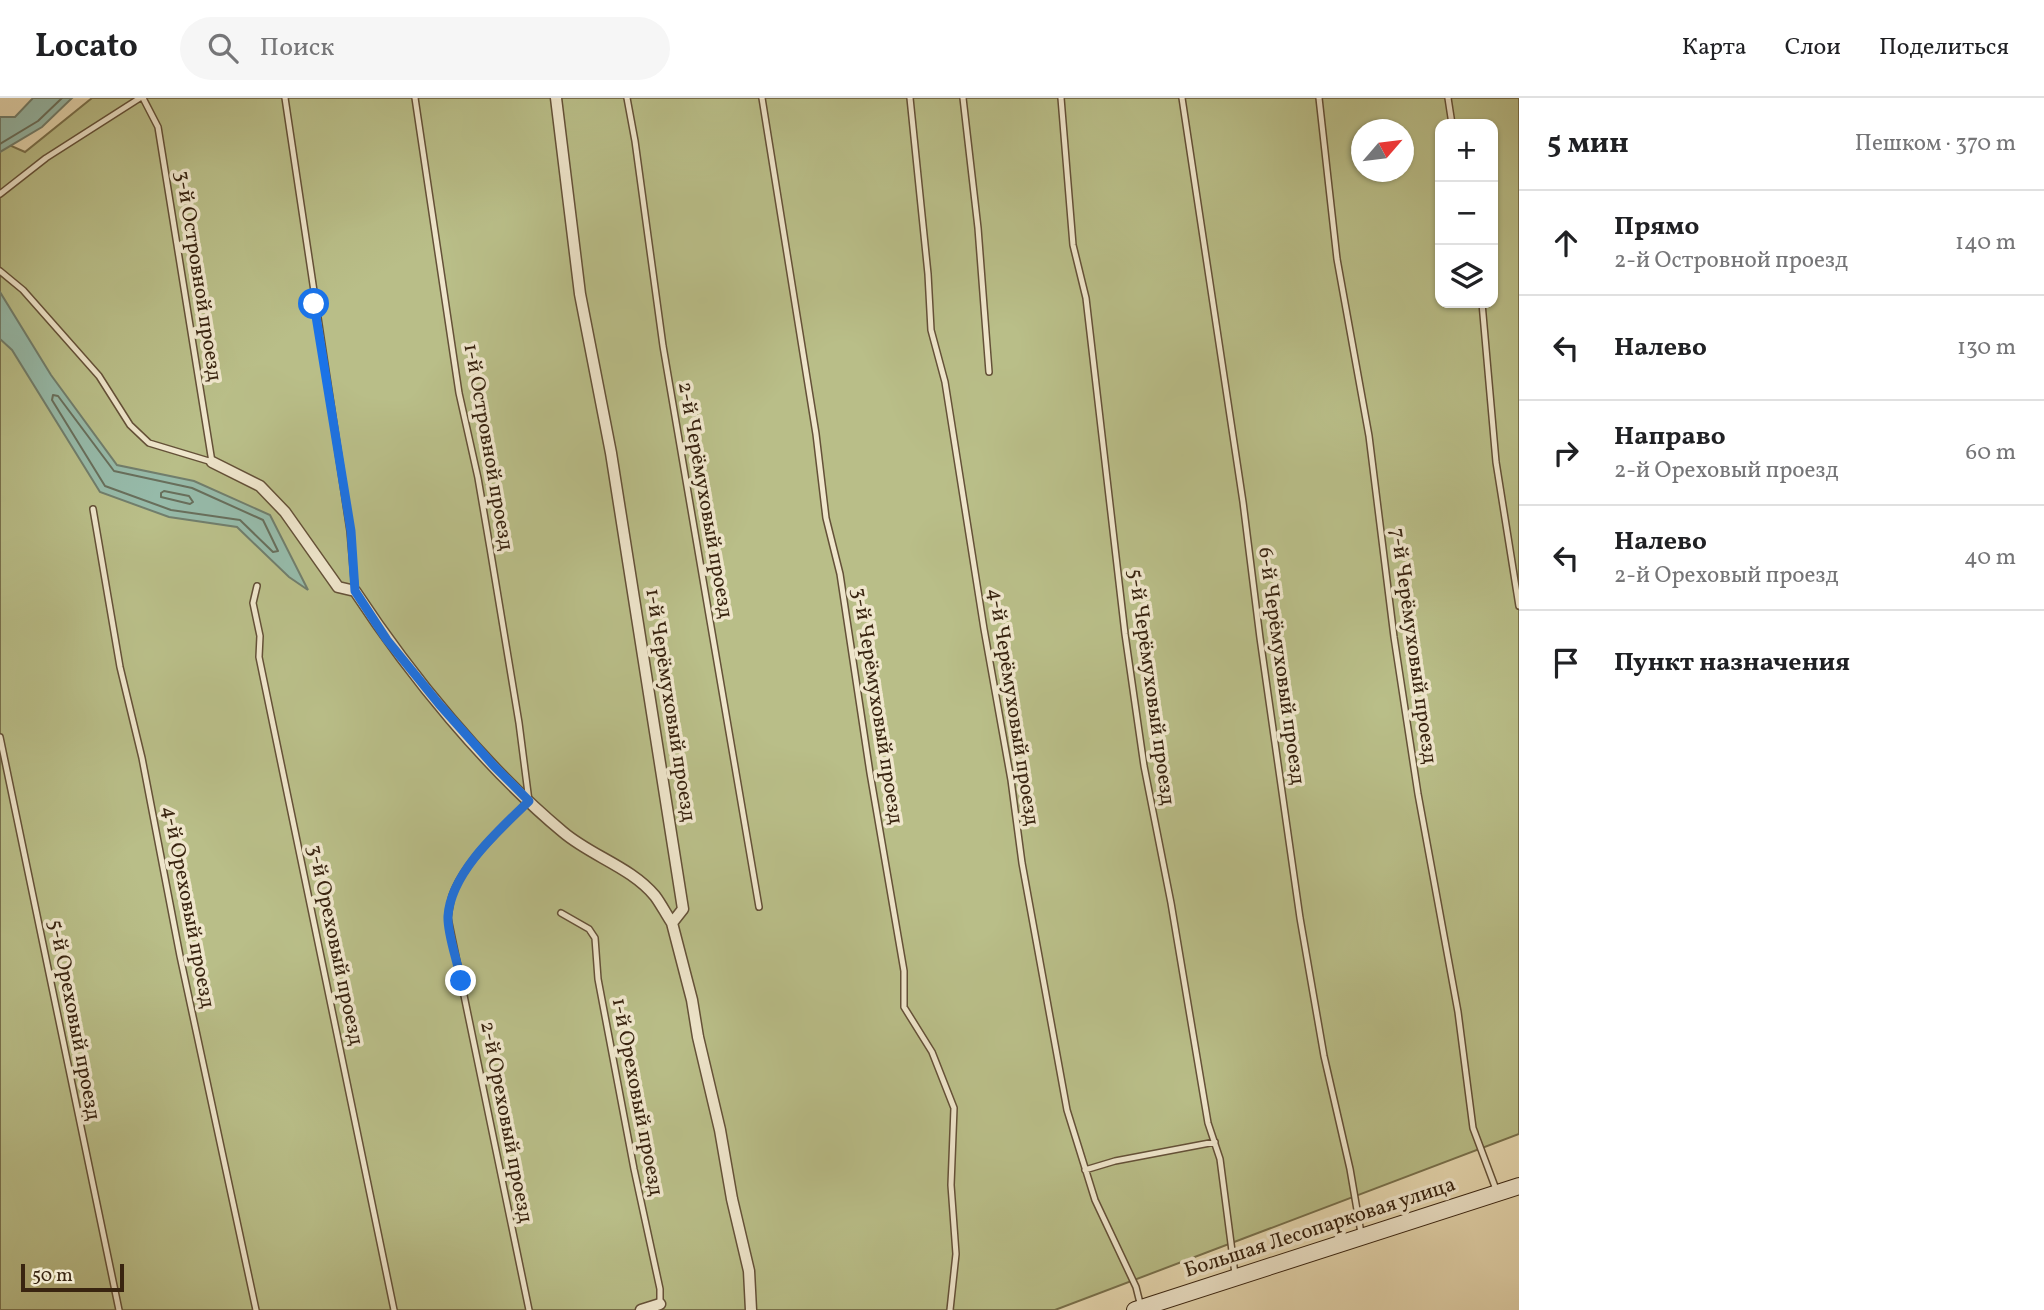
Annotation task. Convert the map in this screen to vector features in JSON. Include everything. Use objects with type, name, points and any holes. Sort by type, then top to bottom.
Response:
[{"type":"main road","name":"Большая Лесопарковая улица","points":[[1139,1309],[1519,1186]]},
{"type":"street","name":"1-й Черёмуховый проезд","points":[[556,98],[580,294],[613,466],[678,871],[683,909],[671,923]]},
{"type":"street","points":[[212,462],[260,486],[285,512],[338,587],[355,591],[387,640],[439,704],[529,801],[565,834],[632,876],[654,895],[671,923],[692,1000],[749,1271],[751,1310]]},
{"type":"street","points":[[641,1310],[660,1304]]},
{"type":"lane","points":[[0,194],[46,158],[141,98]]},
{"type":"lane","name":"3-й Островной проезд","points":[[141,98],[158,127],[212,462]]},
{"type":"lane","points":[[285,98],[351,531],[355,591]]},
{"type":"lane","name":"1-й Островной проезд","points":[[415,98],[459,393],[491,548],[529,801]]},
{"type":"lane","name":"2-й Черёмуховый проезд","points":[[627,98],[667,373],[759,907]]},
{"type":"lane","name":"3-й Черёмуховый проезд","points":[[762,98],[816,434],[826,518],[840,574],[904,971],[904,1007],[932,1052],[954,1108],[951,1185],[956,1254],[950,1310]]},
{"type":"lane","name":"4-й Черёмуховый проезд","points":[[910,98],[931,330],[945,383],[1022,863],[1067,1110],[1095,1200],[1136,1287],[1139,1309]]},
{"type":"lane","points":[[963,98],[980,254],[989,372]]},
{"type":"lane","name":"5-й Черёмуховый проезд","points":[[1060,98],[1073,245],[1086,298],[1125,634],[1144,766],[1171,903],[1208,1123],[1220,1159],[1235,1278]]},
{"type":"lane","name":"6-й Черёмуховый проезд","points":[[1182,98],[1243,502],[1300,918],[1324,1056],[1350,1169],[1362,1237]]},
{"type":"lane","name":"7-й Черёмуховый проезд","points":[[1319,98],[1337,258],[1368,436],[1418,794],[1458,1012],[1473,1128],[1497,1193]]},
{"type":"lane","points":[[1448,98],[1451,119]]},
{"type":"lane","points":[[0,271],[23,290],[99,376],[130,425],[149,443],[212,462]]},
{"type":"lane","points":[[1482,308],[1496,462],[1519,606]]},
{"type":"lane","name":"4-й Ореховый проезд","points":[[93,509],[120,667],[142,758],[180,956],[256,1310]]},
{"type":"lane","name":"3-й Ореховый проезд","points":[[257,586],[253,603],[260,636],[259,657],[394,1310]]},
{"type":"lane","name":"5-й Ореховый проезд","points":[[0,737],[118,1310]]},
{"type":"lane","name":"2-й Ореховый проезд","points":[[528,1310],[448,918],[452,896],[465,870],[529,801]]},
{"type":"lane","name":"1-й Ореховый проезд","points":[[561,913],[589,929],[595,938],[598,979],[660,1289],[660,1304]]},
{"type":"lane","points":[[1085,1170],[1115,1161],[1215,1142]]},
{"type":"green space","points":[[92,98],[1519,98],[1519,1134],[1055,1310],[0,1310],[0,141],[25,152]]},
{"type":"water","points":[[33,98],[72,98],[42,127],[0,152],[0,117],[15,117]]},
{"type":"water","points":[[0,292],[51,375],[117,465],[194,481],[270,515],[308,590],[289,577],[237,527],[169,517],[100,492],[12,350],[0,339]]},
{"type":"route","points":[[314,304],[351,531],[355,591],[387,640],[439,704],[529,801],[465,870],[452,896],[448,918],[461,981]]}]
